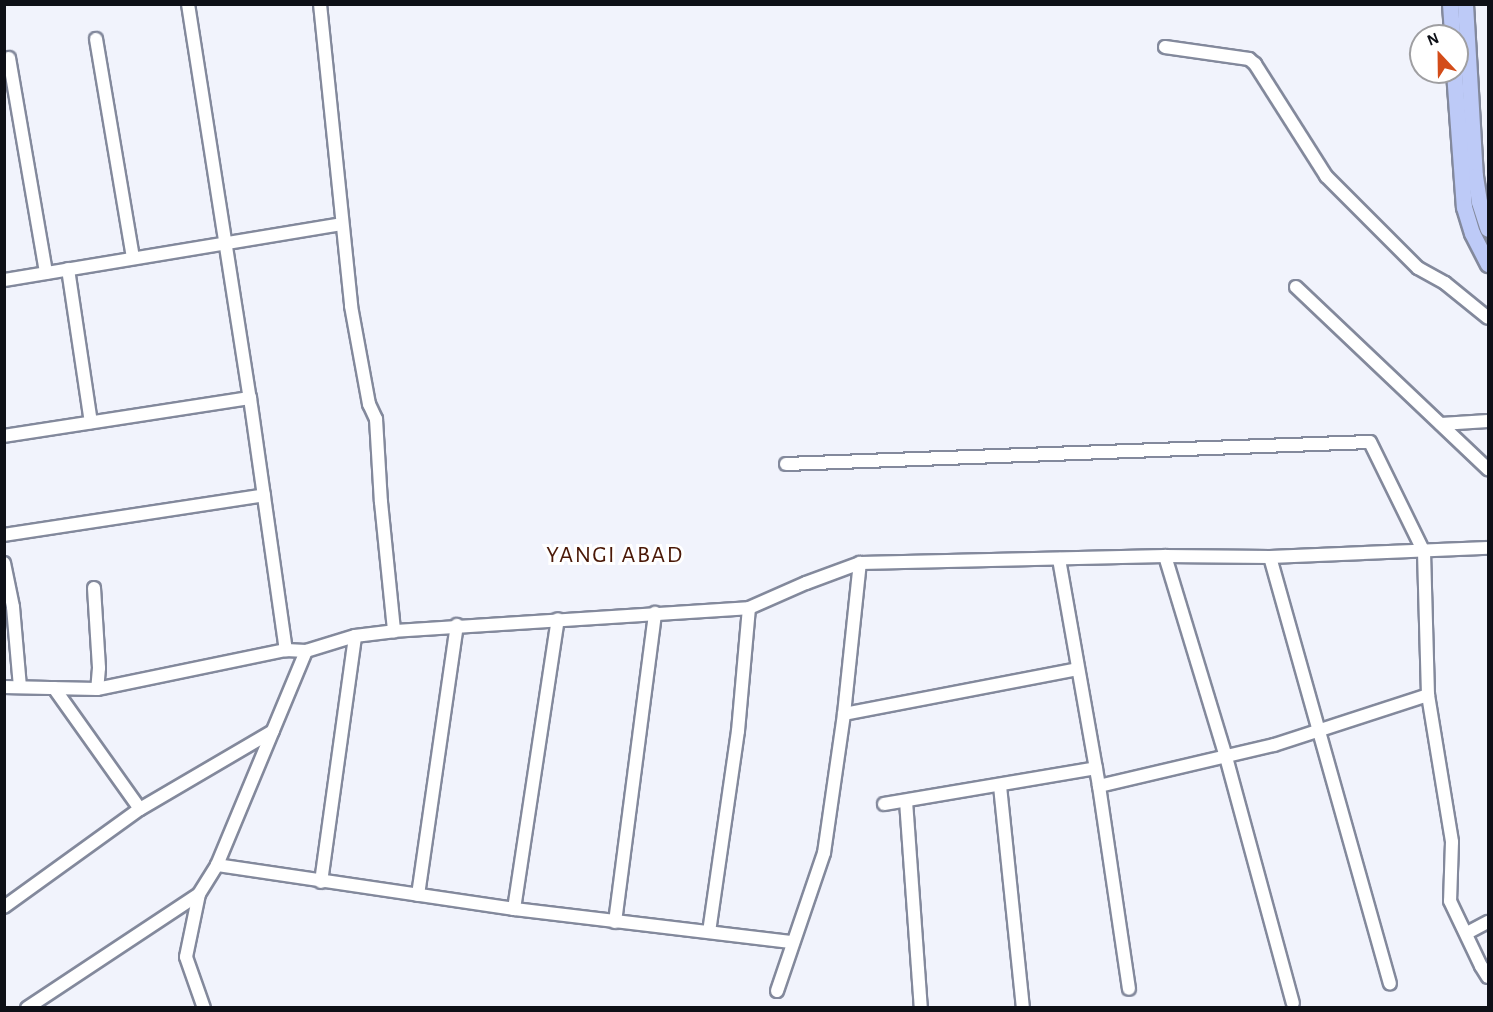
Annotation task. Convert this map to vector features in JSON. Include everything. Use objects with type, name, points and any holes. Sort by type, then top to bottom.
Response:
[{"type":"main road","points":[[1450,4],[1451,24]]},
{"type":"main road","points":[[1465,4],[1476,183],[1488,229]]},
{"type":"main road","points":[[1455,84],[1464,207],[1472,233],[1488,264]]},
{"type":"street","points":[[188,4],[250,398],[286,650]]},
{"type":"street","points":[[320,4],[351,306],[369,404],[376,419],[381,502],[394,630]]},
{"type":"street","points":[[96,39],[133,258]]},
{"type":"street","points":[[1165,47],[1249,59],[1256,64],[1326,176],[1418,268],[1445,283],[1488,318]]},
{"type":"street","points":[[9,58],[46,273]]},
{"type":"street","points":[[4,280],[341,224]]},
{"type":"street","points":[[68,269],[91,422]]},
{"type":"street","points":[[1296,287],[1488,469]]},
{"type":"street","points":[[4,436],[250,398]]},
{"type":"street","points":[[1442,424],[1488,422]]},
{"type":"street","points":[[786,464],[1370,442],[1424,552],[1428,695],[1452,842],[1450,901],[1488,977]]},
{"type":"street","points":[[4,535],[264,495]]},
{"type":"street","points":[[4,687],[97,689],[286,650],[306,651],[356,636],[394,630],[749,608],[860,563],[1165,556],[1270,557],[1488,548]]},
{"type":"street","points":[[1165,556],[1226,757],[1293,1003]]},
{"type":"street","points":[[1270,557],[1390,983]]},
{"type":"street","points":[[1059,559],[1099,786],[1129,989]]},
{"type":"street","points":[[4,563],[21,687]]},
{"type":"street","points":[[777,991],[791,942],[824,853],[844,714],[860,563]]},
{"type":"street","points":[[94,588],[99,668],[97,689]]},
{"type":"street","points":[[709,932],[738,731],[749,608]]},
{"type":"street","points":[[615,922],[655,613]]},
{"type":"street","points":[[514,909],[558,619]]},
{"type":"street","points":[[418,895],[457,625]]},
{"type":"street","points":[[321,882],[356,636]]},
{"type":"street","points":[[204,1008],[186,957],[199,894],[217,865],[306,651]]},
{"type":"street","points":[[844,714],[1077,669]]},
{"type":"street","points":[[54,688],[140,809]]},
{"type":"street","points":[[1099,786],[1226,757],[1428,695]]},
{"type":"street","points":[[4,907],[140,809],[273,731]]},
{"type":"street","points":[[884,804],[1096,768]]},
{"type":"street","points":[[1000,786],[1023,1008]]},
{"type":"street","points":[[906,801],[921,1008]]},
{"type":"street","points":[[217,865],[514,909],[791,942]]},
{"type":"street","points":[[27,1008],[199,894]]},
{"type":"street","points":[[1467,933],[1488,922]]},
{"type":"district","name":"YANGI ABAD","points":[[615,556]]}]
